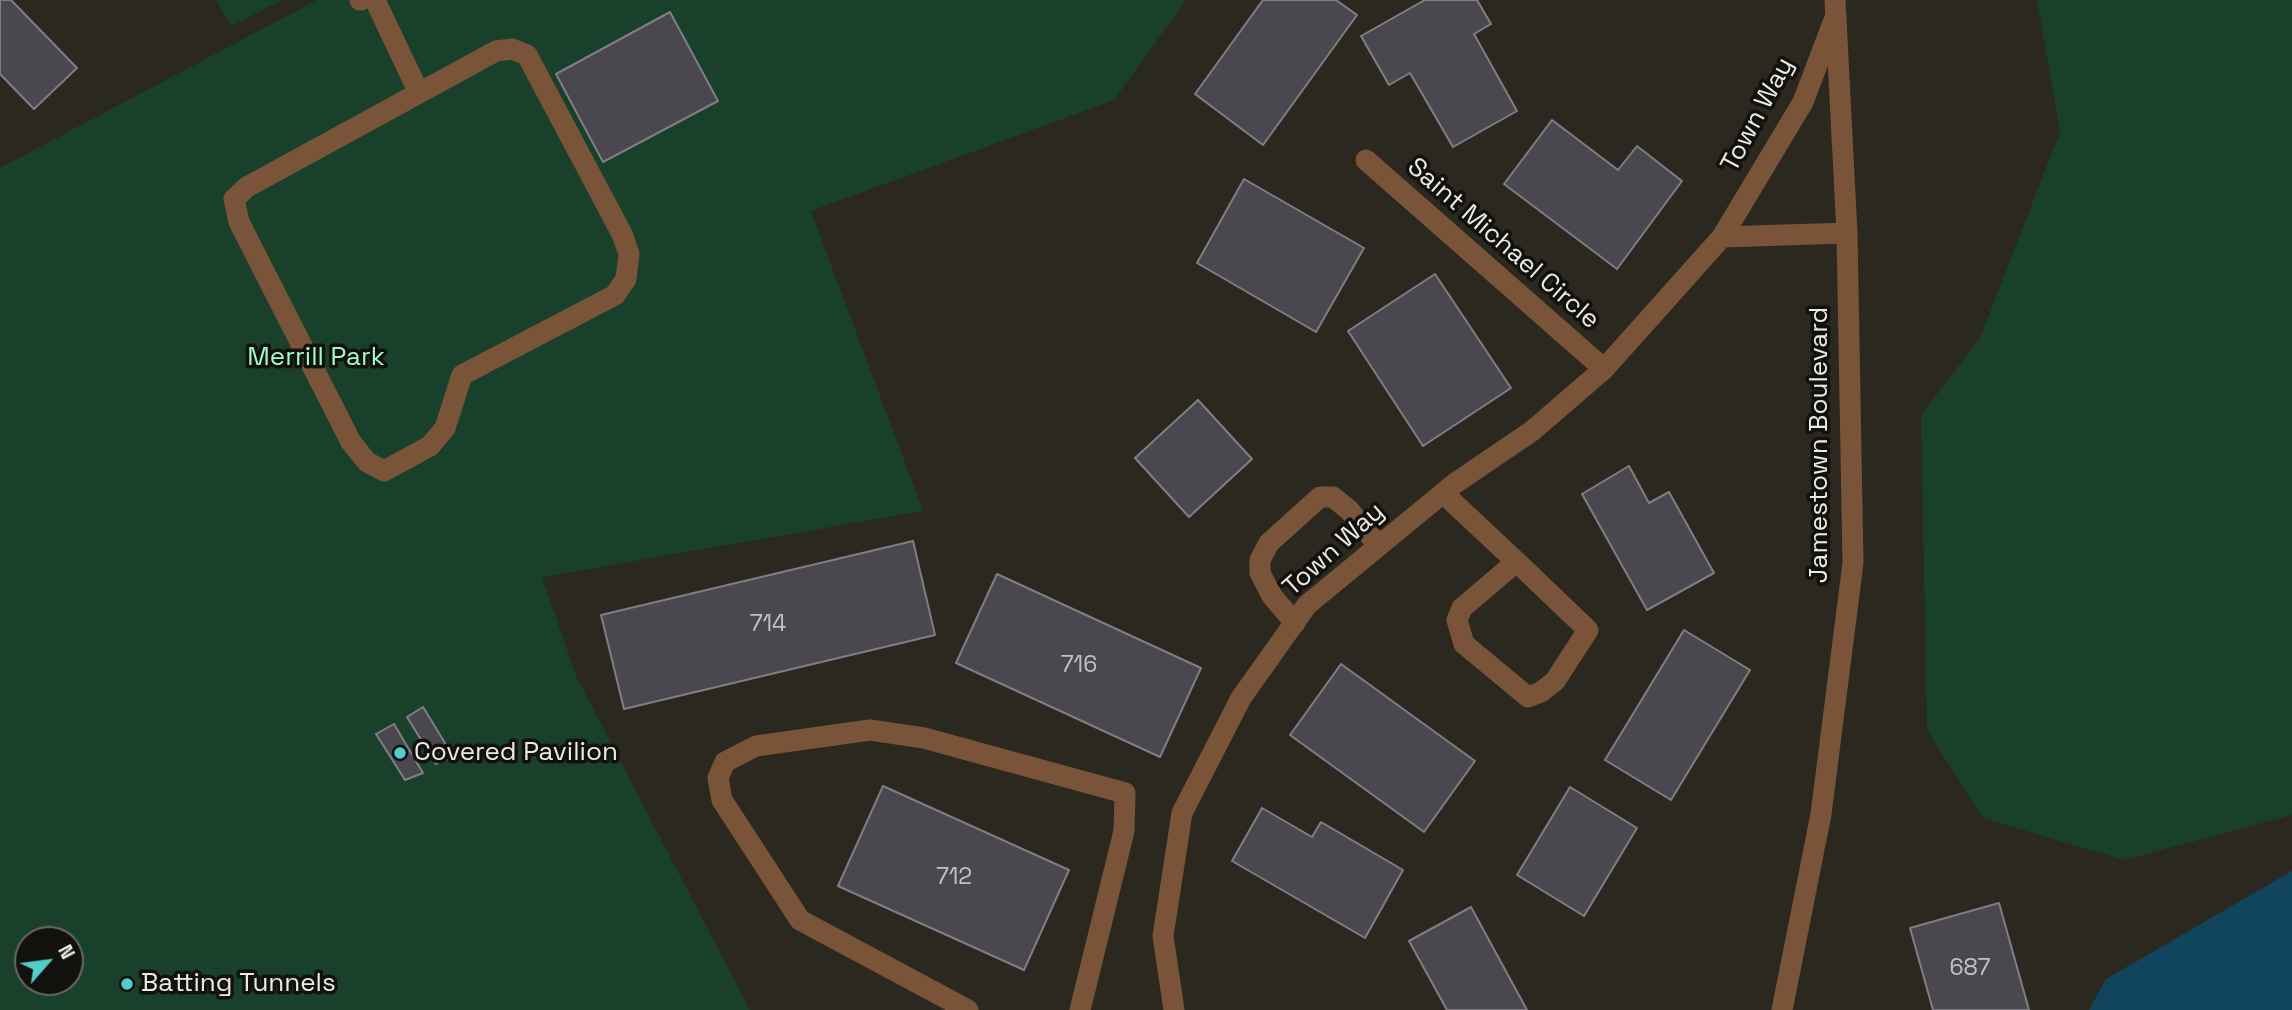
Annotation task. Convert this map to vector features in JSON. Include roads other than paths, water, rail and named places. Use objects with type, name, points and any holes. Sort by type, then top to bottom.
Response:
[{"type":"street","points":[[375,0],[419,93]]},
{"type":"street","name":"Jamestown Boulevard","points":[[1782,1010],[1821,814],[1853,563],[1847,233],[1835,8]]},
{"type":"street","name":"Town Way","points":[[1174,1010],[1163,936],[1182,813],[1241,698],[1307,605],[1443,493],[1532,431],[1604,369],[1722,237],[1803,102],[1835,8]]},
{"type":"street","points":[[512,49],[527,55],[622,234],[629,254],[626,279],[615,295],[462,375],[445,428],[430,446],[384,471],[367,463],[351,442],[239,222],[234,199],[247,187],[419,93],[496,51],[512,49]]},
{"type":"street","name":"Saint Michael Circle","points":[[1366,160],[1604,369]]},
{"type":"street","points":[[1722,237],[1847,233]]},
{"type":"street","points":[[1443,493],[1588,630],[1555,681],[1541,692],[1528,697],[1464,644],[1457,620],[1462,608],[1516,562]]},
{"type":"street","points":[[1295,623],[1272,596],[1260,573],[1260,559],[1269,543],[1320,497],[1333,498],[1349,510],[1379,546]]},
{"type":"street","points":[[968,1010],[800,920],[722,800],[718,778],[725,762],[756,746],[870,730],[924,738],[1125,793],[1124,831],[1080,1010]]},
{"type":"water","points":[[2292,871],[2292,1010],[2089,1010],[2106,979]]},
{"type":"place","name":"Covered Pavilion","points":[[400,753]]},
{"type":"place","name":"Batting Tunnels","points":[[127,984]]},
{"type":"park label","name":"Merrill Park","points":[[316,358]]}]
